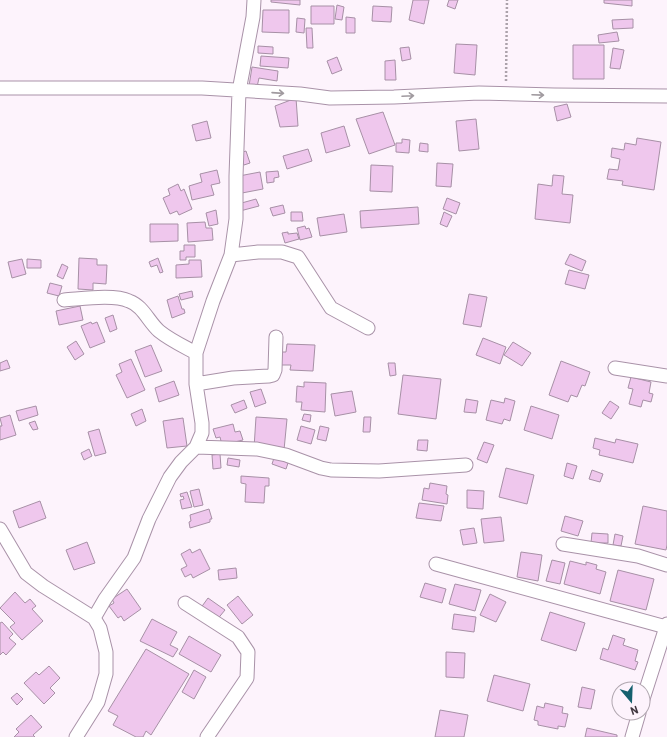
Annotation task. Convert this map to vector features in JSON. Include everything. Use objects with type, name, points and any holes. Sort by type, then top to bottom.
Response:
[{"type":"street","points":[[94,618],[105,599],[134,558],[149,519],[170,477],[180,462],[196,447],[202,433],[202,423],[196,384],[196,354],[215,294],[231,255],[236,219],[239,90],[254,0]]},
{"type":"street","points":[[0,88],[202,88],[300,94],[330,98],[479,93],[667,96]]},
{"type":"street","points":[[231,255],[258,252],[282,252],[298,257],[331,308],[368,328]]},
{"type":"street","points":[[64,300],[104,298],[127,300],[136,304],[157,329],[196,354]]},
{"type":"street","points":[[196,384],[233,378],[273,375],[275,370],[276,337]]},
{"type":"street","points":[[616,368],[667,376]]},
{"type":"street","points":[[196,447],[257,449],[286,455],[321,468],[331,470],[379,471],[466,465]]},
{"type":"street","points":[[0,529],[26,573],[43,586],[94,618],[100,628],[106,652],[106,674],[98,702],[76,737]]},
{"type":"street","points":[[563,544],[638,556],[667,565]]},
{"type":"street","points":[[436,564],[667,626],[649,681]]},
{"type":"street","points":[[185,603],[238,637],[248,652],[247,678],[207,737]]},
{"type":"street","points":[[632,737],[637,721]]},
{"type":"path","points":[[505,94],[507,0]]},
{"type":"building","points":[[271,0],[300,0],[300,5],[271,2]]},
{"type":"building","points":[[413,0],[429,0],[424,24],[409,20]]},
{"type":"building","points":[[449,0],[458,0],[455,9],[447,6]]},
{"type":"building","points":[[604,0],[632,0],[632,6],[604,3]]},
{"type":"building","points":[[337,5],[344,7],[342,20],[335,19]]},
{"type":"building","points":[[311,6],[334,6],[334,24],[311,24]]},
{"type":"building","points":[[373,6],[392,7],[391,22],[372,21]]},
{"type":"building","points":[[263,10],[289,10],[289,33],[262,32]]},
{"type":"building","points":[[346,17],[355,18],[355,33],[346,33]]},
{"type":"building","points":[[297,18],[305,19],[304,33],[296,32]]},
{"type":"building","points":[[633,19],[633,28],[613,29],[612,20]]},
{"type":"building","points":[[306,28],[312,28],[313,48],[307,48]]},
{"type":"building","points":[[617,32],[619,41],[599,43],[598,35]]},
{"type":"building","points":[[456,44],[477,45],[475,75],[454,73]]},
{"type":"building","points":[[573,45],[604,45],[604,79],[573,79]]},
{"type":"building","points":[[258,46],[273,47],[273,54],[258,53]]},
{"type":"building","points":[[409,47],[411,59],[402,61],[400,48]]},
{"type":"building","points":[[613,48],[624,50],[620,69],[610,68]]},
{"type":"building","points":[[261,56],[289,58],[288,68],[260,66]]},
{"type":"building","points":[[337,57],[342,70],[332,74],[327,61]]},
{"type":"building","points":[[395,60],[396,80],[385,80],[385,61]]},
{"type":"building","points":[[252,67],[278,71],[277,81],[259,78],[257,87],[249,86]]},
{"type":"building","points":[[296,98],[298,126],[280,127],[275,106]]},
{"type":"building","points":[[567,104],[571,117],[557,121],[554,107]]},
{"type":"building","points":[[383,112],[395,145],[369,154],[356,119]]},
{"type":"building","points":[[476,119],[479,149],[459,151],[456,121]]},
{"type":"building","points":[[207,121],[211,138],[196,141],[192,125]]},
{"type":"building","points":[[344,126],[350,146],[326,153],[321,133]]},
{"type":"building","points":[[637,138],[661,142],[654,190],[622,185],[623,181],[607,179],[609,169],[618,170],[620,159],[611,157],[612,148],[624,150],[625,143],[636,145]]},
{"type":"building","points":[[402,139],[410,140],[409,153],[396,152],[396,143],[402,143]]},
{"type":"building","points":[[420,143],[428,144],[428,152],[419,151]]},
{"type":"building","points":[[308,149],[312,161],[287,169],[283,156]]},
{"type":"building","points":[[246,151],[250,163],[244,165],[240,153]]},
{"type":"building","points":[[437,163],[453,164],[451,187],[436,186]]},
{"type":"building","points":[[371,165],[393,166],[392,192],[370,191]]},
{"type":"building","points":[[217,170],[220,183],[211,185],[214,195],[192,200],[189,186],[202,182],[200,174]]},
{"type":"building","points":[[278,171],[279,177],[274,178],[274,182],[267,183],[266,172]]},
{"type":"building","points":[[260,172],[263,189],[242,193],[239,176]]},
{"type":"building","points":[[553,175],[564,176],[562,194],[573,195],[570,223],[535,219],[538,184],[552,186]]},
{"type":"building","points":[[178,184],[181,191],[184,189],[192,209],[179,215],[177,211],[170,214],[163,198],[170,195],[168,189]]},
{"type":"building","points":[[447,198],[460,203],[456,214],[443,209]]},
{"type":"building","points":[[256,199],[259,206],[240,211],[238,204]]},
{"type":"building","points":[[283,205],[285,213],[273,216],[270,208]]},
{"type":"building","points":[[418,207],[419,224],[361,228],[360,211]]},
{"type":"building","points":[[216,210],[218,224],[209,226],[206,213]]},
{"type":"building","points":[[291,212],[302,212],[303,221],[291,221]]},
{"type":"building","points":[[444,212],[452,216],[447,227],[440,224]]},
{"type":"building","points":[[344,214],[347,232],[320,236],[317,218]]},
{"type":"building","points":[[205,222],[206,228],[212,228],[213,240],[188,242],[187,223]]},
{"type":"building","points":[[150,224],[178,224],[178,241],[150,242]]},
{"type":"building","points":[[305,226],[306,229],[309,228],[312,237],[300,240],[297,228]]},
{"type":"building","points":[[288,232],[288,234],[297,233],[299,239],[285,243],[282,233]]},
{"type":"building","points":[[184,245],[195,245],[195,257],[186,257],[186,260],[180,260],[180,251],[184,251]]},
{"type":"building","points":[[570,254],[586,261],[582,271],[565,264]]},
{"type":"building","points":[[79,258],[97,259],[97,265],[107,265],[106,284],[93,283],[93,290],[78,289]]},
{"type":"building","points":[[158,258],[163,272],[160,273],[157,265],[151,267],[149,262]]},
{"type":"building","points":[[22,259],[26,274],[12,278],[8,262]]},
{"type":"building","points":[[27,259],[41,260],[41,268],[27,268]]},
{"type":"building","points":[[189,260],[201,260],[202,277],[176,278],[176,265],[189,264]]},
{"type":"building","points":[[62,264],[68,267],[63,279],[57,276]]},
{"type":"building","points":[[569,270],[589,275],[585,289],[565,284]]},
{"type":"building","points":[[50,283],[62,286],[59,296],[47,293]]},
{"type":"building","points":[[192,291],[193,297],[181,300],[179,294]]},
{"type":"building","points":[[469,294],[487,297],[481,327],[463,324]]},
{"type":"building","points":[[178,296],[182,309],[184,309],[185,313],[172,318],[167,300]]},
{"type":"building","points":[[80,306],[83,320],[59,325],[56,311]]},
{"type":"building","points":[[113,315],[117,329],[110,332],[105,318]]},
{"type":"building","points":[[91,322],[92,324],[97,322],[105,342],[90,348],[81,326]]},
{"type":"building","points":[[483,338],[506,347],[500,364],[476,355]]},
{"type":"building","points":[[76,341],[84,354],[75,360],[67,347]]},
{"type":"building","points":[[513,342],[531,353],[522,366],[504,355]]},
{"type":"building","points":[[287,344],[315,345],[313,371],[290,370],[291,365],[279,365],[280,352],[286,352]]},
{"type":"building","points":[[151,345],[162,371],[145,377],[135,351]]},
{"type":"building","points":[[131,359],[145,390],[127,398],[116,375],[122,372],[119,364]]},
{"type":"building","points":[[7,360],[10,368],[0,371],[0,363]]},
{"type":"building","points":[[561,361],[590,372],[585,386],[582,385],[577,397],[571,395],[568,402],[549,395]]},
{"type":"building","points":[[388,363],[395,363],[396,375],[390,376]]},
{"type":"building","points":[[403,375],[441,379],[436,419],[398,414]]},
{"type":"building","points":[[631,377],[651,382],[649,393],[653,394],[651,402],[643,400],[641,407],[629,404],[633,389],[628,388]]},
{"type":"building","points":[[174,381],[179,395],[159,402],[155,388]]},
{"type":"building","points":[[304,382],[326,383],[325,412],[301,410],[302,402],[296,402],[297,386],[304,387]]},
{"type":"building","points":[[261,389],[266,403],[255,407],[250,392]]},
{"type":"building","points":[[352,391],[356,412],[335,416],[331,394]]},
{"type":"building","points":[[505,398],[515,401],[510,421],[504,419],[502,424],[486,420],[491,400],[504,403]]},
{"type":"building","points":[[466,399],[478,401],[476,413],[464,412]]},
{"type":"building","points":[[244,400],[247,408],[235,413],[231,405]]},
{"type":"building","points":[[610,401],[619,407],[611,419],[602,413]]},
{"type":"building","points":[[36,406],[38,415],[19,421],[16,411]]},
{"type":"building","points":[[531,406],[559,415],[552,439],[524,430]]},
{"type":"building","points":[[142,409],[146,421],[136,426],[131,414]]},
{"type":"building","points":[[304,414],[311,415],[310,422],[302,420]]},
{"type":"building","points":[[10,415],[16,435],[0,440],[0,426],[2,426],[0,418]]},
{"type":"building","points":[[256,417],[287,419],[284,450],[254,448]]},
{"type":"building","points":[[364,417],[371,417],[370,432],[363,432]]},
{"type":"building","points":[[183,418],[187,446],[167,448],[163,421]]},
{"type":"building","points":[[35,421],[38,429],[33,430],[29,423]]},
{"type":"building","points":[[233,424],[235,432],[240,431],[243,440],[222,445],[220,437],[216,438],[213,429]]},
{"type":"building","points":[[301,426],[315,430],[311,444],[297,440]]},
{"type":"building","points":[[320,426],[329,428],[326,441],[317,439]]},
{"type":"building","points":[[99,429],[106,453],[95,456],[88,432]]},
{"type":"building","points":[[595,438],[615,443],[616,439],[638,444],[633,463],[599,455],[600,450],[593,448]]},
{"type":"building","points":[[418,440],[428,440],[427,451],[417,450]]},
{"type":"building","points":[[484,442],[494,445],[487,463],[477,459]]},
{"type":"building","points":[[89,449],[92,456],[84,460],[81,453]]},
{"type":"building","points":[[220,454],[221,468],[213,469],[212,455]]},
{"type":"building","points":[[275,455],[289,460],[286,469],[272,464]]},
{"type":"building","points":[[228,458],[240,460],[239,467],[227,465]]},
{"type":"building","points":[[567,463],[577,466],[573,479],[564,476]]},
{"type":"building","points":[[506,468],[534,475],[527,504],[499,497]]},
{"type":"building","points":[[592,470],[603,474],[600,482],[589,479]]},
{"type":"building","points":[[241,476],[269,478],[269,486],[265,486],[264,503],[245,502],[246,484],[241,483]]},
{"type":"building","points":[[430,483],[447,486],[447,504],[422,500],[424,488],[429,489]]},
{"type":"building","points":[[199,489],[203,505],[194,507],[190,491]]},
{"type":"building","points":[[467,490],[484,491],[483,509],[467,508]]},
{"type":"building","points":[[187,492],[192,507],[182,509],[180,500],[184,499],[180,494]]},
{"type":"building","points":[[40,501],[46,518],[19,528],[13,511]]},
{"type":"building","points":[[419,503],[444,506],[441,521],[416,518]]},
{"type":"building","points":[[643,506],[667,511],[666,550],[635,544]]},
{"type":"building","points":[[209,509],[212,519],[210,519],[210,522],[190,528],[190,515]]},
{"type":"building","points":[[565,516],[583,521],[578,536],[561,531]]},
{"type":"building","points":[[501,517],[504,541],[484,543],[481,519]]},
{"type":"building","points":[[474,528],[477,543],[463,545],[460,530]]},
{"type":"building","points":[[592,533],[608,534],[608,543],[591,543]]},
{"type":"building","points":[[615,534],[623,536],[621,546],[613,545]]},
{"type":"building","points":[[87,542],[95,563],[74,570],[66,550]]},
{"type":"building","points":[[190,549],[192,553],[200,549],[210,569],[193,578],[191,574],[185,577],[181,569],[187,566],[181,554]]},
{"type":"building","points":[[521,552],[542,555],[538,581],[517,577]]},
{"type":"building","points":[[552,560],[565,563],[560,584],[546,581]]},
{"type":"building","points":[[570,561],[586,565],[586,562],[597,565],[596,569],[606,572],[600,594],[564,584]]},
{"type":"building","points":[[236,568],[237,578],[219,580],[218,570]]},
{"type":"building","points":[[618,570],[654,579],[646,610],[610,601]]},
{"type":"building","points":[[425,583],[446,589],[442,603],[420,597]]},
{"type":"building","points":[[455,584],[481,590],[475,611],[449,604]]},
{"type":"building","points":[[127,589],[141,609],[124,621],[121,616],[118,618],[109,606],[114,603],[112,599]]},
{"type":"building","points":[[15,592],[25,603],[30,599],[36,606],[32,609],[43,621],[22,640],[10,627],[15,623],[0,608]]},
{"type":"building","points":[[490,594],[506,602],[496,622],[480,615]]},
{"type":"building","points":[[238,596],[253,615],[242,624],[227,605]]},
{"type":"building","points":[[208,598],[225,610],[216,621],[200,609]]},
{"type":"building","points":[[550,612],[585,623],[576,651],[541,640]]},
{"type":"building","points":[[454,614],[476,617],[474,632],[452,629]]},
{"type":"building","points":[[152,619],[177,632],[170,645],[178,649],[173,657],[140,641]]},
{"type":"building","points":[[2,622],[13,634],[9,638],[16,644],[6,655],[3,652],[0,655],[0,623]]},
{"type":"building","points":[[613,635],[625,639],[623,645],[638,650],[635,661],[638,662],[635,670],[600,659],[603,648],[608,650]]},
{"type":"building","points":[[189,636],[221,655],[211,672],[179,654]]},
{"type":"building","points":[[146,649],[189,674],[151,735],[146,731],[143,737],[136,737],[113,725],[118,716],[108,711]]},
{"type":"building","points":[[446,652],[465,653],[464,678],[446,677]]},
{"type":"building","points":[[49,666],[60,678],[50,688],[55,693],[44,704],[24,683],[36,672],[39,675]]},
{"type":"building","points":[[194,670],[206,677],[194,699],[182,692]]},
{"type":"building","points":[[494,675],[530,684],[523,711],[487,701]]},
{"type":"building","points":[[582,687],[595,690],[591,709],[578,707]]},
{"type":"building","points":[[17,693],[23,699],[17,705],[11,698]]},
{"type":"building","points":[[545,703],[563,707],[562,713],[568,714],[565,727],[558,726],[558,729],[538,725],[538,721],[534,720],[537,706],[544,708]]},
{"type":"building","points":[[440,710],[468,715],[464,737],[435,737]]},
{"type":"building","points":[[31,715],[42,727],[33,735],[35,737],[14,737],[19,732],[16,729]]},
{"type":"building","points":[[587,728],[617,735],[617,737],[585,737]]}]
